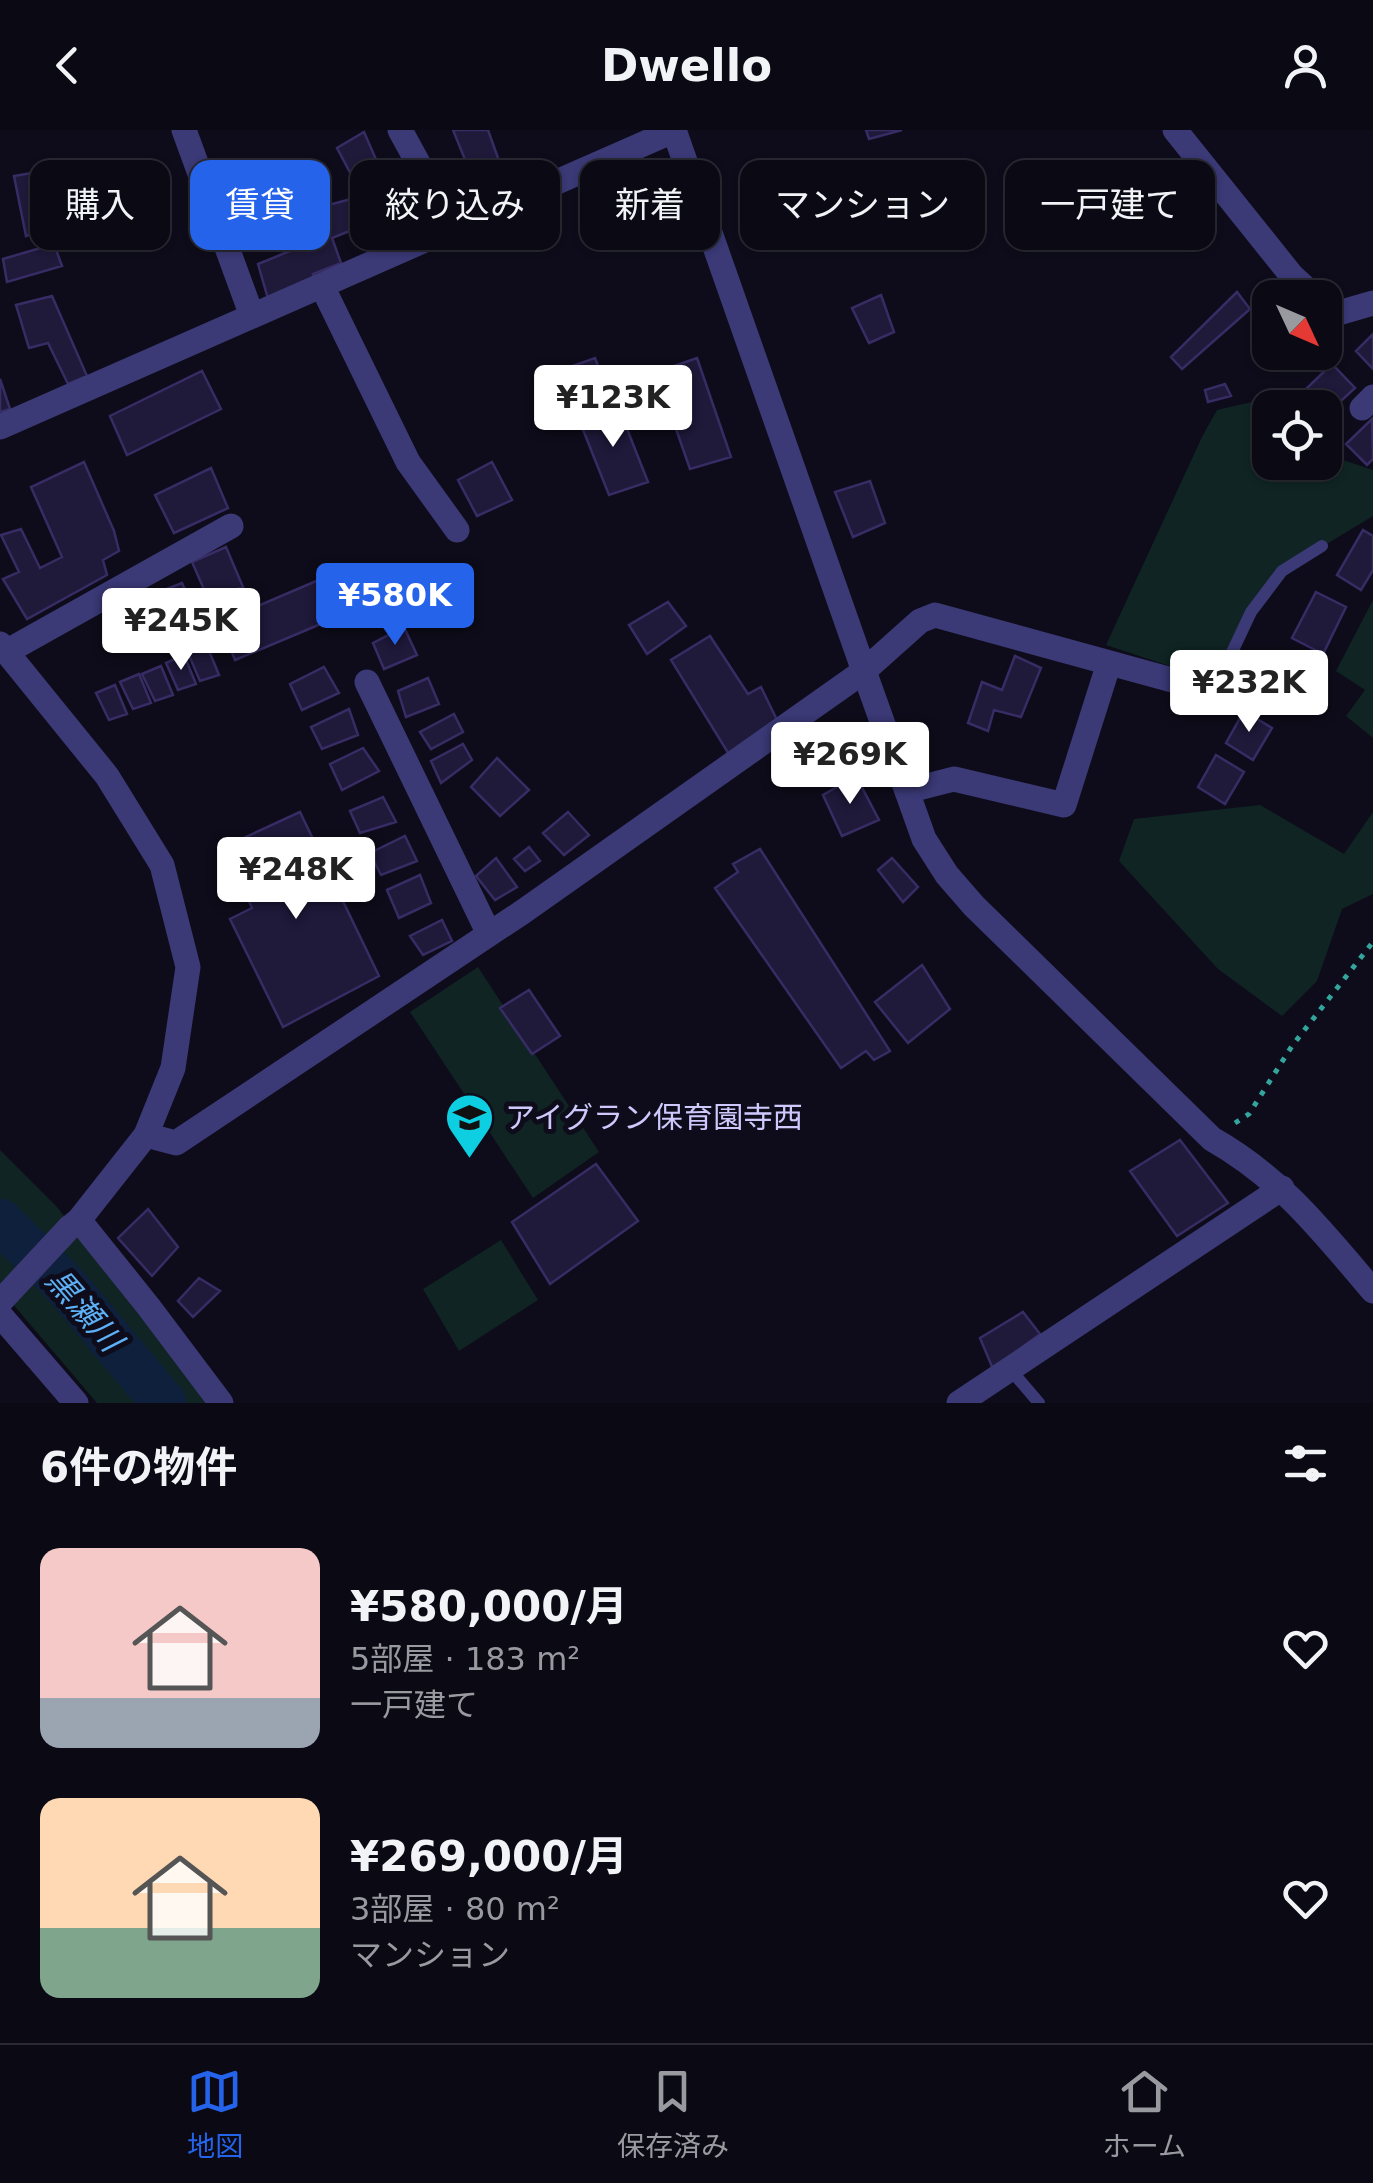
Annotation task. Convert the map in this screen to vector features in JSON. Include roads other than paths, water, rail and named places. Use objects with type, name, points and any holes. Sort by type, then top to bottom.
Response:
[{"type":"street","points":[[184,130],[252,316]]},
{"type":"street","points":[[400,130],[416,160]]},
{"type":"street","points":[[560,181],[674,130],[924,839],[947,875],[974,906],[1212,1139],[1282,1188],[1373,1291]]},
{"type":"street","points":[[1175,130],[1296,280]]},
{"type":"street","points":[[0,427],[403,250]]},
{"type":"street","points":[[322,286],[408,462],[457,530]]},
{"type":"street","points":[[1342,312],[1373,304]]},
{"type":"street","points":[[76,1403],[1,1305],[146,1135],[173,1068],[188,967],[162,865],[107,776],[3,648],[231,526]]},
{"type":"street","points":[[146,1135],[176,1144],[489,934],[864,671],[920,621],[936,615],[1172,680],[1218,682]]},
{"type":"street","points":[[907,791],[954,779],[1064,805],[1110,663]]},
{"type":"street","points":[[367,682],[489,934]]},
{"type":"street","points":[[959,1403],[1282,1188]]},
{"type":"street","points":[[74,1224],[148,1306],[221,1403]]},
{"type":"lane","points":[[1218,682],[1251,612],[1282,571],[1322,546]]},
{"type":"lane","points":[[1010,1369],[1039,1403]]},
{"type":"waterway","name":"黒瀬川","points":[[0,1221],[66,1286],[164,1403]]},
{"type":"place","name":"アイグラン保育園寺西","points":[[470,1160]]}]
